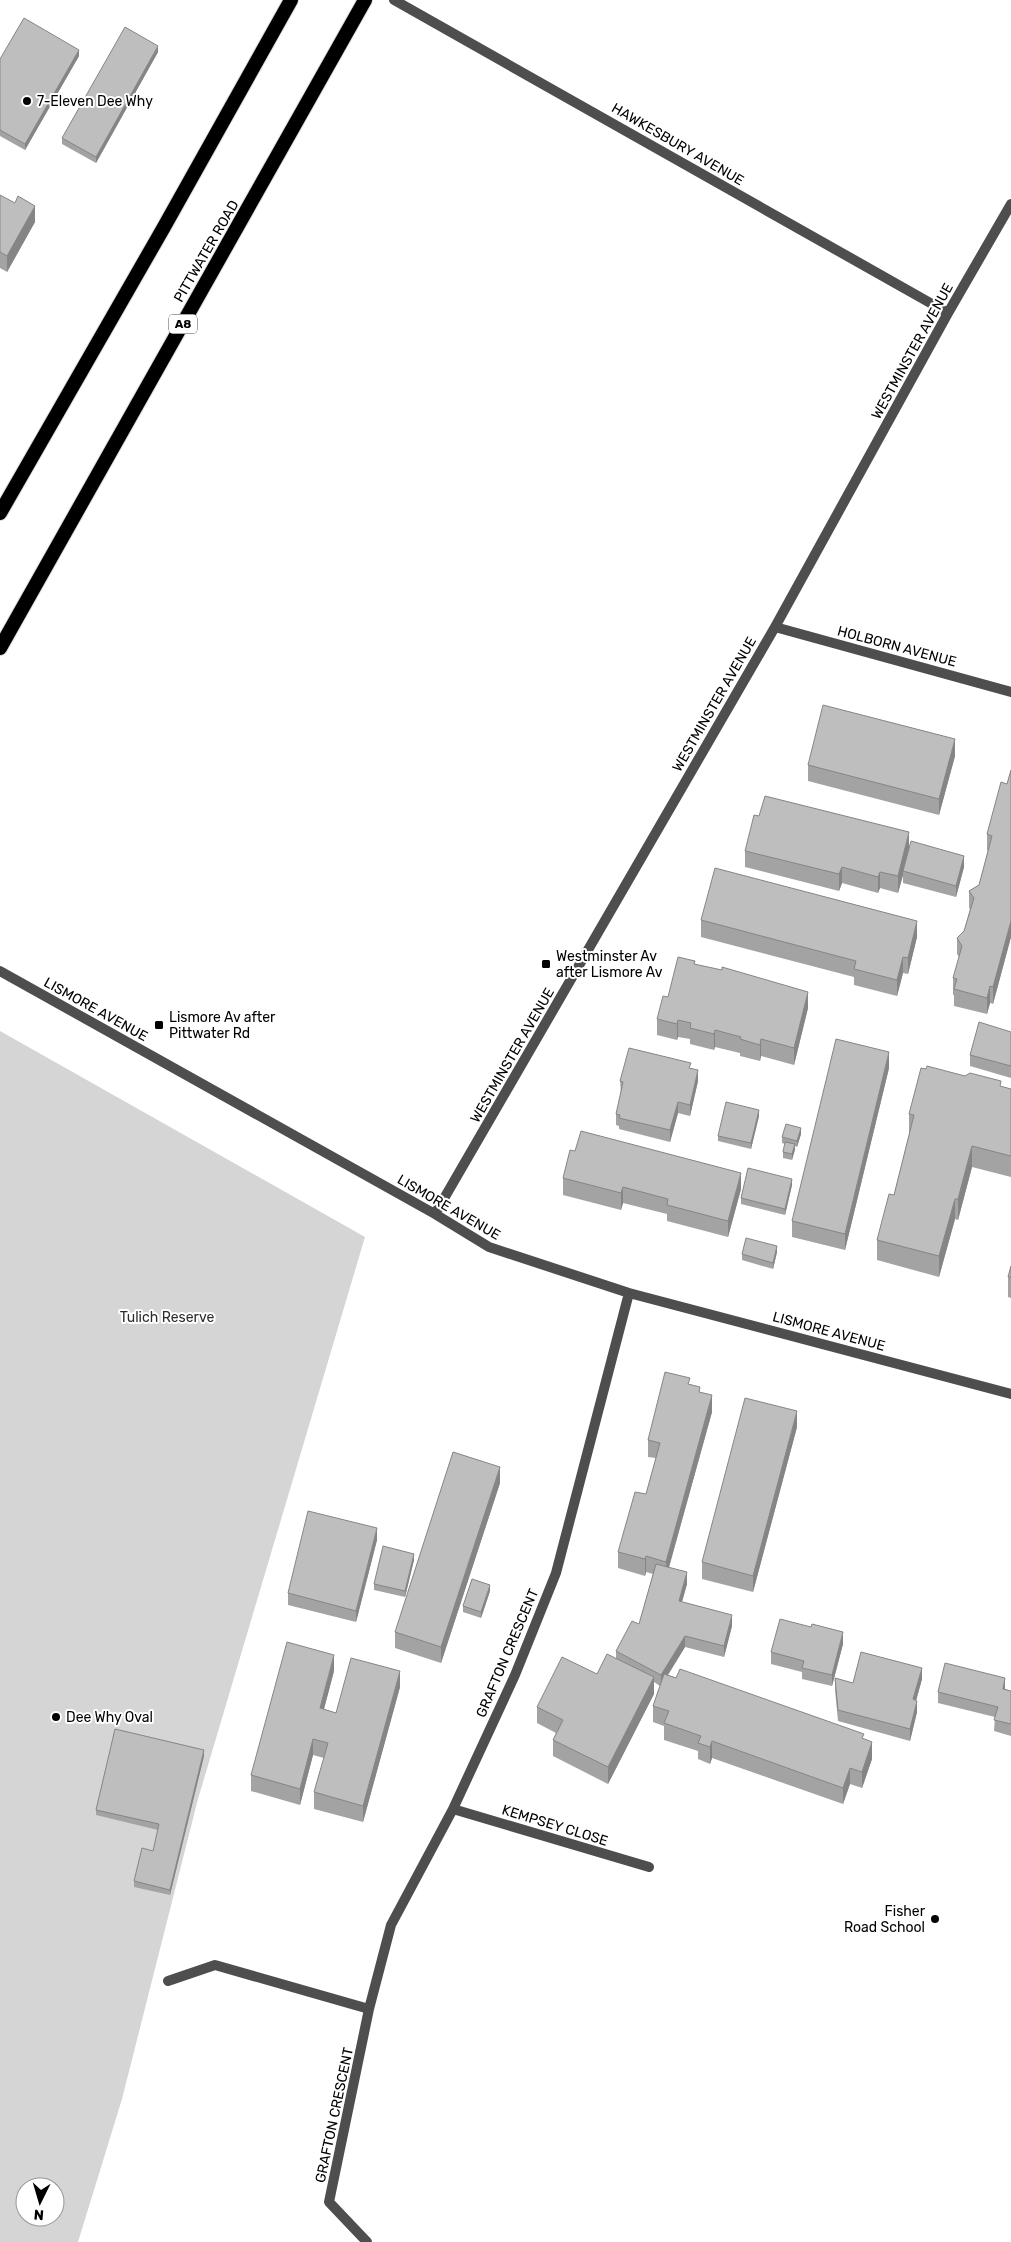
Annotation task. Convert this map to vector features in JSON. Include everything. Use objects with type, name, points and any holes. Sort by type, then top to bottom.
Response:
[{"type":"highway","points":[[0,513],[164,227],[291,0]]},
{"type":"highway","name":"PITTWATER ROAD","points":[[0,648],[85,495],[231,241],[365,0]]},
{"type":"street","name":"HAWKESBURY AVENUE","points":[[394,0],[948,313]]},
{"type":"street","name":"WESTMINSTER AVENUE","points":[[435,1214],[775,627],[948,313],[1011,204]]},
{"type":"street","name":"HOLBORN AVENUE","points":[[775,627],[1011,692]]},
{"type":"street","name":"LISMORE AVENUE","points":[[0,971],[435,1214],[489,1248],[629,1293],[1011,1394]]},
{"type":"street","name":"GRAFTON CRESCENT","points":[[366,2242],[329,2202],[370,2009],[391,1925],[452,1809],[515,1675],[556,1573],[629,1293]]},
{"type":"street","name":"KEMPSEY CLOSE","points":[[452,1809],[649,1868]]},
{"type":"street","points":[[168,1980],[215,1966],[370,2009]]},
{"type":"green space","name":"Tulich Reserve","points":[[0,1031],[365,1237],[198,1799],[122,2099],[78,2242],[0,2242]]},
{"type":"building","name":"7-Eleven Dee Why","points":[[24,18],[79,50],[25,144],[0,130],[0,59]]},
{"type":"building","points":[[125,27],[158,46],[96,157],[62,138]]},
{"type":"building","points":[[0,195],[15,203],[18,196],[35,206],[7,256],[0,252]]},
{"type":"building","points":[[823,705],[955,739],[939,799],[808,765]]},
{"type":"building","points":[[1011,770],[1011,921],[993,987],[990,986],[987,998],[954,989],[957,979],[953,978],[962,946],[957,938],[964,931],[974,898],[969,891],[979,885],[992,836],[987,834],[1001,782],[1007,784]]},
{"type":"building","points":[[765,796],[909,832],[898,876],[880,872],[878,877],[842,867],[839,874],[745,851],[754,815],[759,816]]},
{"type":"building","points":[[911,841],[964,856],[956,886],[903,871]]},
{"type":"building","points":[[715,868],[917,921],[908,958],[903,957],[897,980],[854,969],[856,961],[701,920]]},
{"type":"building","points":[[678,957],[695,961],[694,964],[722,970],[722,967],[808,992],[794,1048],[761,1039],[760,1045],[740,1039],[741,1037],[715,1030],[714,1034],[690,1028],[691,1023],[678,1020],[677,1024],[657,1019],[663,996],[668,997]]},
{"type":"building","points":[[979,1022],[1011,1032],[1011,1066],[970,1055]]},
{"type":"building","points":[[836,1039],[889,1052],[845,1234],[792,1221]]},
{"type":"building","points":[[629,1048],[691,1063],[689,1068],[698,1070],[690,1105],[678,1102],[670,1130],[619,1118],[620,1115],[616,1114],[623,1082],[620,1081]]},
{"type":"building","points":[[927,1066],[965,1076],[970,1073],[1001,1081],[1000,1086],[1011,1089],[1011,1156],[972,1146],[958,1199],[955,1199],[939,1256],[877,1240],[889,1194],[894,1195],[914,1115],[909,1114],[921,1068],[926,1069]]},
{"type":"building","points":[[726,1102],[759,1110],[751,1143],[718,1136]]},
{"type":"building","points":[[786,1124],[801,1128],[797,1141],[782,1137]]},
{"type":"building","points":[[581,1131],[741,1173],[728,1221],[667,1205],[668,1199],[623,1187],[621,1193],[563,1178],[570,1150],[575,1151]]},
{"type":"building","points":[[785,1142],[795,1144],[792,1154],[783,1152]]},
{"type":"building","points":[[748,1168],[792,1179],[785,1209],[741,1198]]},
{"type":"building","points":[[746,1238],[777,1246],[773,1263],[742,1254]]},
{"type":"building","points":[[1011,1266],[1011,1277],[1008,1277]]},
{"type":"building","points":[[665,1372],[690,1378],[688,1384],[700,1387],[699,1392],[712,1395],[666,1562],[646,1556],[645,1559],[618,1552],[635,1492],[646,1494],[660,1443],[648,1440]]},
{"type":"building","points":[[745,1398],[797,1411],[753,1576],[702,1562]]},
{"type":"building","points":[[453,1452],[500,1467],[441,1647],[395,1632]]},
{"type":"building","points":[[308,1511],[377,1528],[356,1611],[288,1593]]},
{"type":"building","points":[[383,1546],[414,1554],[405,1591],[374,1584]]},
{"type":"building","points":[[656,1564],[687,1572],[679,1601],[732,1615],[724,1646],[685,1636],[661,1675],[616,1651],[632,1621],[639,1624]]},
{"type":"building","points":[[472,1579],[490,1585],[481,1612],[463,1606]]},
{"type":"building","points":[[780,1619],[811,1627],[812,1624],[843,1632],[832,1675],[802,1668],[804,1661],[771,1652]]},
{"type":"building","points":[[287,1642],[334,1655],[320,1708],[336,1713],[351,1658],[400,1671],[363,1806],[314,1792],[328,1743],[313,1739],[300,1789],[251,1775]]},
{"type":"building","points":[[861,1652],[922,1668],[913,1699],[917,1701],[910,1729],[838,1710],[835,1678],[853,1683]]},
{"type":"building","points":[[607,1654],[654,1677],[608,1767],[553,1740],[563,1720],[537,1707],[562,1657],[597,1674]]},
{"type":"building","points":[[945,1663],[1005,1678],[1003,1689],[1011,1691],[1011,1724],[994,1720],[998,1707],[938,1692]]},
{"type":"building","points":[[680,1669],[864,1734],[862,1738],[872,1742],[862,1772],[850,1768],[843,1788],[712,1741],[710,1747],[698,1743],[701,1736],[664,1723],[669,1711],[653,1706],[664,1674],[676,1678]]},
{"type":"building","points":[[115,1729],[204,1750],[170,1890],[134,1881],[142,1848],[153,1851],[159,1824],[96,1810]]},
{"type":"place","name":"7-Eleven Dee Why","points":[[27,101]]},
{"type":"place","name":"Westminster Av after Lismore Av","points":[[546,964]]},
{"type":"place","name":"Lismore Av after Pittwater Rd","points":[[159,1025]]},
{"type":"place","name":"Dee Why Oval","points":[[56,1717]]},
{"type":"place","name":"Fisher Road School","points":[[935,1919]]}]
